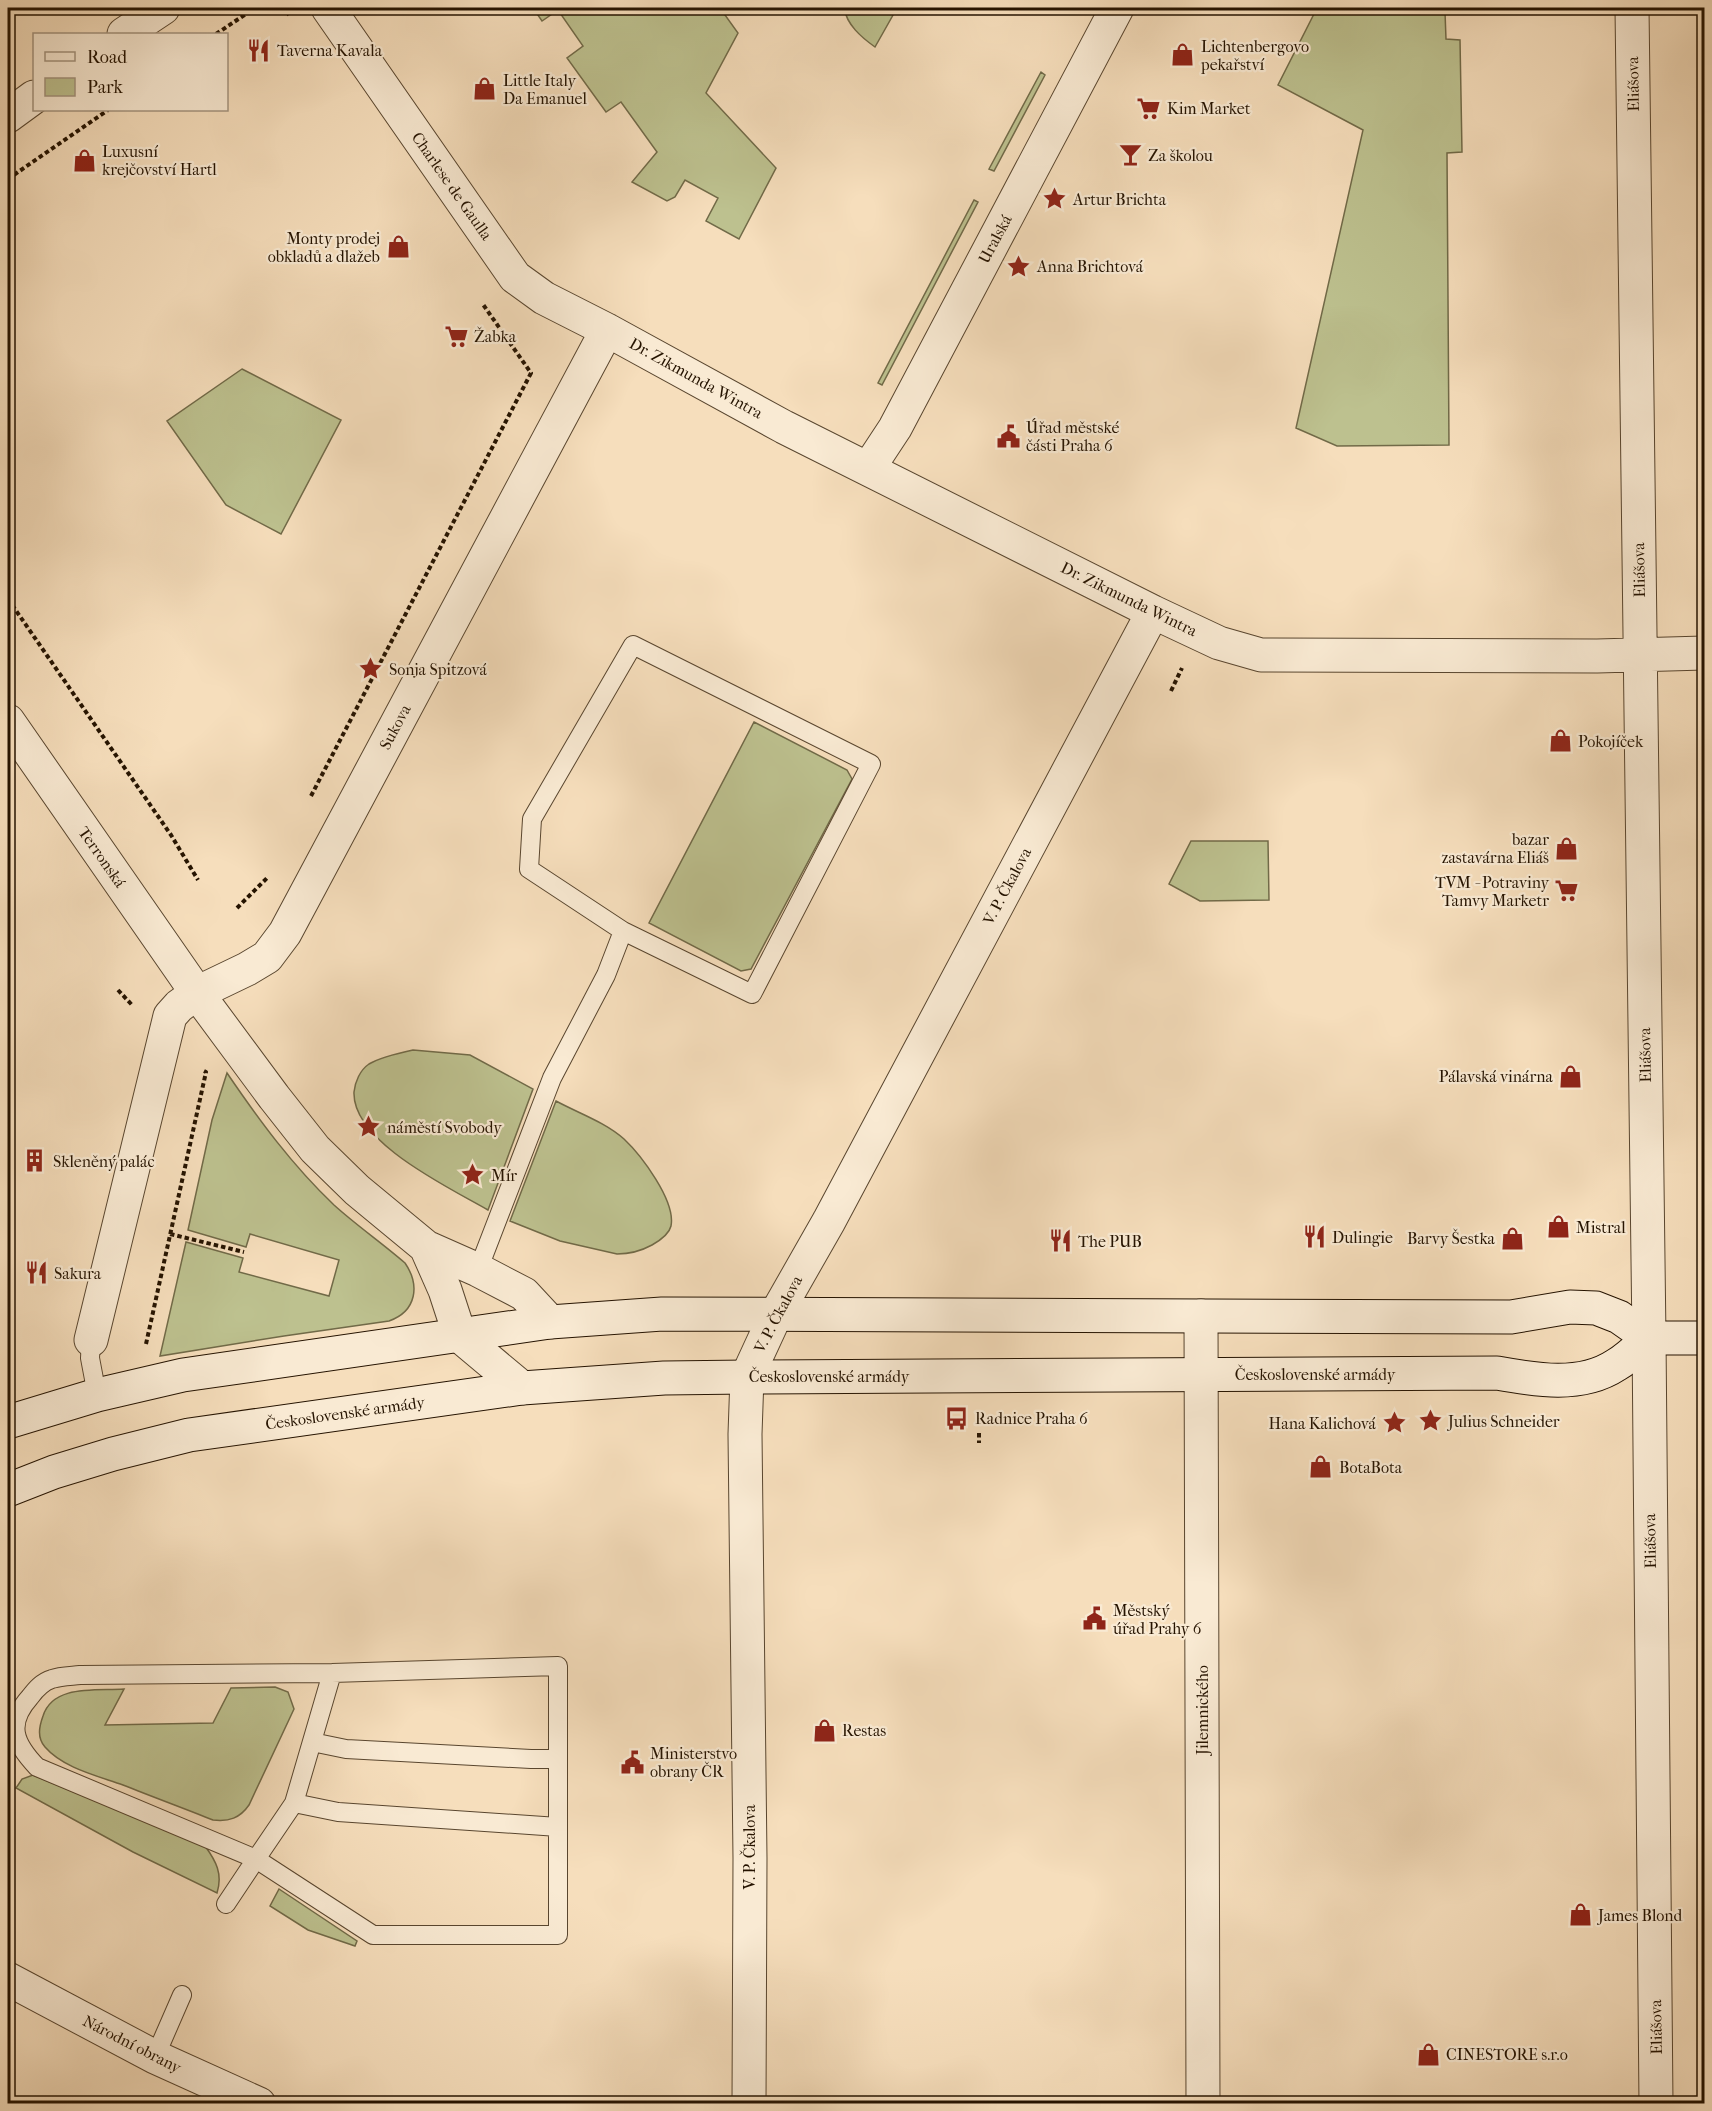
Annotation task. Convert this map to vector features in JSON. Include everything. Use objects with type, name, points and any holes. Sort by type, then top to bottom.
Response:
[{"type":"street","points":[[126,33],[163,8]]},
{"type":"street","name":"Charlese de Gaulla","points":[[328,8],[515,277],[544,298],[607,330]]},
{"type":"street","name":"Uralská","points":[[868,469],[895,428],[1117,8]]},
{"type":"street","name":"Eliášova","points":[[1632,8],[1656,2103]]},
{"type":"street","points":[[8,116],[33,98]]},
{"type":"street","name":"Dr. Zikmunda Wintra","points":[[607,330],[784,427],[1219,643],[1261,655],[1704,653]]},
{"type":"street","name":"Sukova","points":[[197,993],[267,957],[285,933],[607,330]]},
{"type":"street","name":"V. P. Čkalova","points":[[749,2103],[750,1858],[745,1434],[747,1377],[776,1314],[829,1221],[1153,612]]},
{"type":"street","name":"Terronská","points":[[8,722],[197,993]]},
{"type":"street","points":[[91,1340],[163,1036],[170,1016],[197,993],[315,1149],[357,1190],[426,1247],[524,1294],[550,1322]]},
{"type":"street","points":[[426,1247],[445,1290],[460,1336],[522,1388]]},
{"type":"street","points":[[8,1422],[97,1395],[183,1375],[550,1322],[662,1314],[1511,1317],[1570,1307],[1596,1308],[1619,1317],[1649,1338],[1704,1338]]},
{"type":"street","name":"Jilemnického","points":[[1201,1316],[1203,2103]]},
{"type":"street","name":"Československé armády","points":[[8,1490],[54,1472],[113,1454],[189,1435],[522,1388],[664,1378],[747,1377],[1497,1373],[1538,1380],[1571,1379],[1597,1375],[1616,1365],[1649,1338]]},
{"type":"street","name":"Národní obrany","points":[[8,1979],[155,2057],[259,2103]]},
{"type":"lane","points":[[633,645],[871,764],[752,994],[622,932],[529,869],[532,819],[633,645]]},
{"type":"lane","points":[[478,1270],[552,1078],[606,975],[622,932]]},
{"type":"lane","points":[[91,1340],[90,1358],[97,1395]]},
{"type":"lane","points":[[558,1666],[558,1935],[373,1935],[256,1859],[38,1767],[24,1753],[16,1738],[15,1729],[20,1708],[39,1686],[52,1679],[80,1675],[332,1673],[558,1666]]},
{"type":"lane","points":[[226,1904],[294,1803],[332,1673]]},
{"type":"lane","points":[[312,1742],[346,1749],[558,1759]]},
{"type":"lane","points":[[294,1803],[338,1812],[558,1827]]},
{"type":"lane","points":[[155,2057],[182,1995]]},
{"type":"path","points":[[218,33],[255,8]]},
{"type":"path","points":[[284,8],[290,17]]},
{"type":"path","points":[[8,179],[107,111]]},
{"type":"path","points":[[307,803],[531,374],[479,297]]},
{"type":"path","points":[[8,599],[171,835],[198,880]]},
{"type":"path","points":[[237,908],[268,877],[274,867]]},
{"type":"path","points":[[170,1234],[244,1252]]},
{"type":"path","points":[[979,1433],[980,1443]]},
{"type":"green space","points":[[533,8],[720,8],[738,33],[706,93],[776,168],[739,239],[706,221],[718,198],[685,180],[675,197],[667,201],[632,182],[657,152],[621,102],[606,112],[567,58],[583,46],[558,10],[542,21]]},
{"type":"green space","points":[[844,8],[897,8],[875,47],[851,25]]},
{"type":"green space","points":[[1315,12],[1445,12],[1446,39],[1460,40],[1462,152],[1447,153],[1449,445],[1337,446],[1296,428],[1363,130],[1278,85]]},
{"type":"green space","points":[[1041,72],[1045,75],[994,171],[989,169]]},
{"type":"green space","points":[[974,200],[978,202],[882,385],[878,383]]},
{"type":"green space","points":[[242,369],[341,420],[281,534],[226,505],[167,421]]},
{"type":"green space","points":[[754,722],[847,770],[852,779],[751,969],[741,971],[649,923]]},
{"type":"green space","points":[[1191,841],[1268,841],[1269,900],[1200,901],[1169,884]]},
{"type":"green space","points":[[413,1050],[470,1055],[533,1089],[488,1210],[406,1162],[369,1128],[358,1111],[354,1092],[363,1070],[379,1059]]},
{"type":"green space","points":[[227,1073],[251,1108],[304,1174],[342,1212],[405,1263],[413,1280],[413,1296],[405,1311],[398,1317],[389,1321],[160,1356],[186,1242],[243,1258],[239,1272],[329,1296],[339,1260],[250,1234],[246,1247],[188,1230],[212,1120]]},
{"type":"green space","points":[[556,1101],[617,1133],[648,1167],[663,1192],[671,1216],[670,1229],[661,1240],[630,1253],[617,1254],[560,1241],[510,1221]]},
{"type":"green space","points":[[275,1687],[288,1692],[294,1709],[249,1805],[238,1816],[229,1820],[213,1820],[71,1766],[52,1754],[42,1744],[40,1736],[43,1716],[48,1706],[56,1699],[77,1691],[124,1689],[105,1725],[213,1723],[231,1688]]},
{"type":"green space","points":[[33,1775],[205,1846],[219,1874],[217,1893],[133,1852],[16,1788],[22,1779]]},
{"type":"green space","points":[[279,1889],[357,1941],[355,1946],[308,1930],[270,1906]]},
{"type":"place","name":"Taverna Kavala","points":[[259,50]]},
{"type":"place","name":"Lichtenbergovo pekařství","points":[[1183,55]]},
{"type":"place","name":"Little Italy Da Emanuel","points":[[485,89]]},
{"type":"place","name":"Kim Market","points":[[1149,108]]},
{"type":"place","name":"Za školou","points":[[1130,155]]},
{"type":"place","name":"Luxusní krejčovství Hartl","points":[[84,160]]},
{"type":"place","name":"Artur Brichta","points":[[1055,199]]},
{"type":"place","name":"Monty prodej obkladů a dlažeb","points":[[398,247]]},
{"type":"place","name":"Anna Brichtová","points":[[1019,266]]},
{"type":"place","name":"Žabka","points":[[456,336]]},
{"type":"place","name":"Úřad městské části Praha 6","points":[[1008,436]]},
{"type":"place","name":"Sonja Spitzová","points":[[371,669]]},
{"type":"place","name":"Pokojíček","points":[[1560,741]]},
{"type":"place","name":"bazar zastavárna Eliáš","points":[[1567,848]]},
{"type":"place","name":"TVM - Potraviny Tamvy Marketr","points":[[1567,891]]},
{"type":"place","name":"Pálavská vinárna","points":[[1571,1076]]},
{"type":"place","name":"náměstí Svobody","points":[[369,1127]]},
{"type":"place","name":"Skleněný palác","points":[[35,1161]]},
{"type":"place","name":"Mír","points":[[473,1175]]},
{"type":"place","name":"Mistral","points":[[1558,1227]]},
{"type":"place","name":"Dulingie","points":[[1314,1237]]},
{"type":"place","name":"Barvy Šestka","points":[[1513,1238]]},
{"type":"place","name":"The PUB","points":[[1060,1241]]},
{"type":"place","name":"Sakura","points":[[36,1273]]},
{"type":"place","name":"Radnice Praha 6","points":[[957,1418]]},
{"type":"place","name":"Julius Schneider","points":[[1430,1421]]},
{"type":"place","name":"Hana Kalichová","points":[[1394,1423]]},
{"type":"place","name":"BotaBota","points":[[1321,1467]]},
{"type":"place","name":"Městský úřad Prahy 6","points":[[1095,1619]]},
{"type":"place","name":"Restas","points":[[824,1730]]},
{"type":"place","name":"Ministerstvo obrany ČR","points":[[632,1762]]},
{"type":"place","name":"James Blond","points":[[1580,1915]]},
{"type":"place","name":"CINESTORE s.r.o","points":[[1428,2054]]}]
